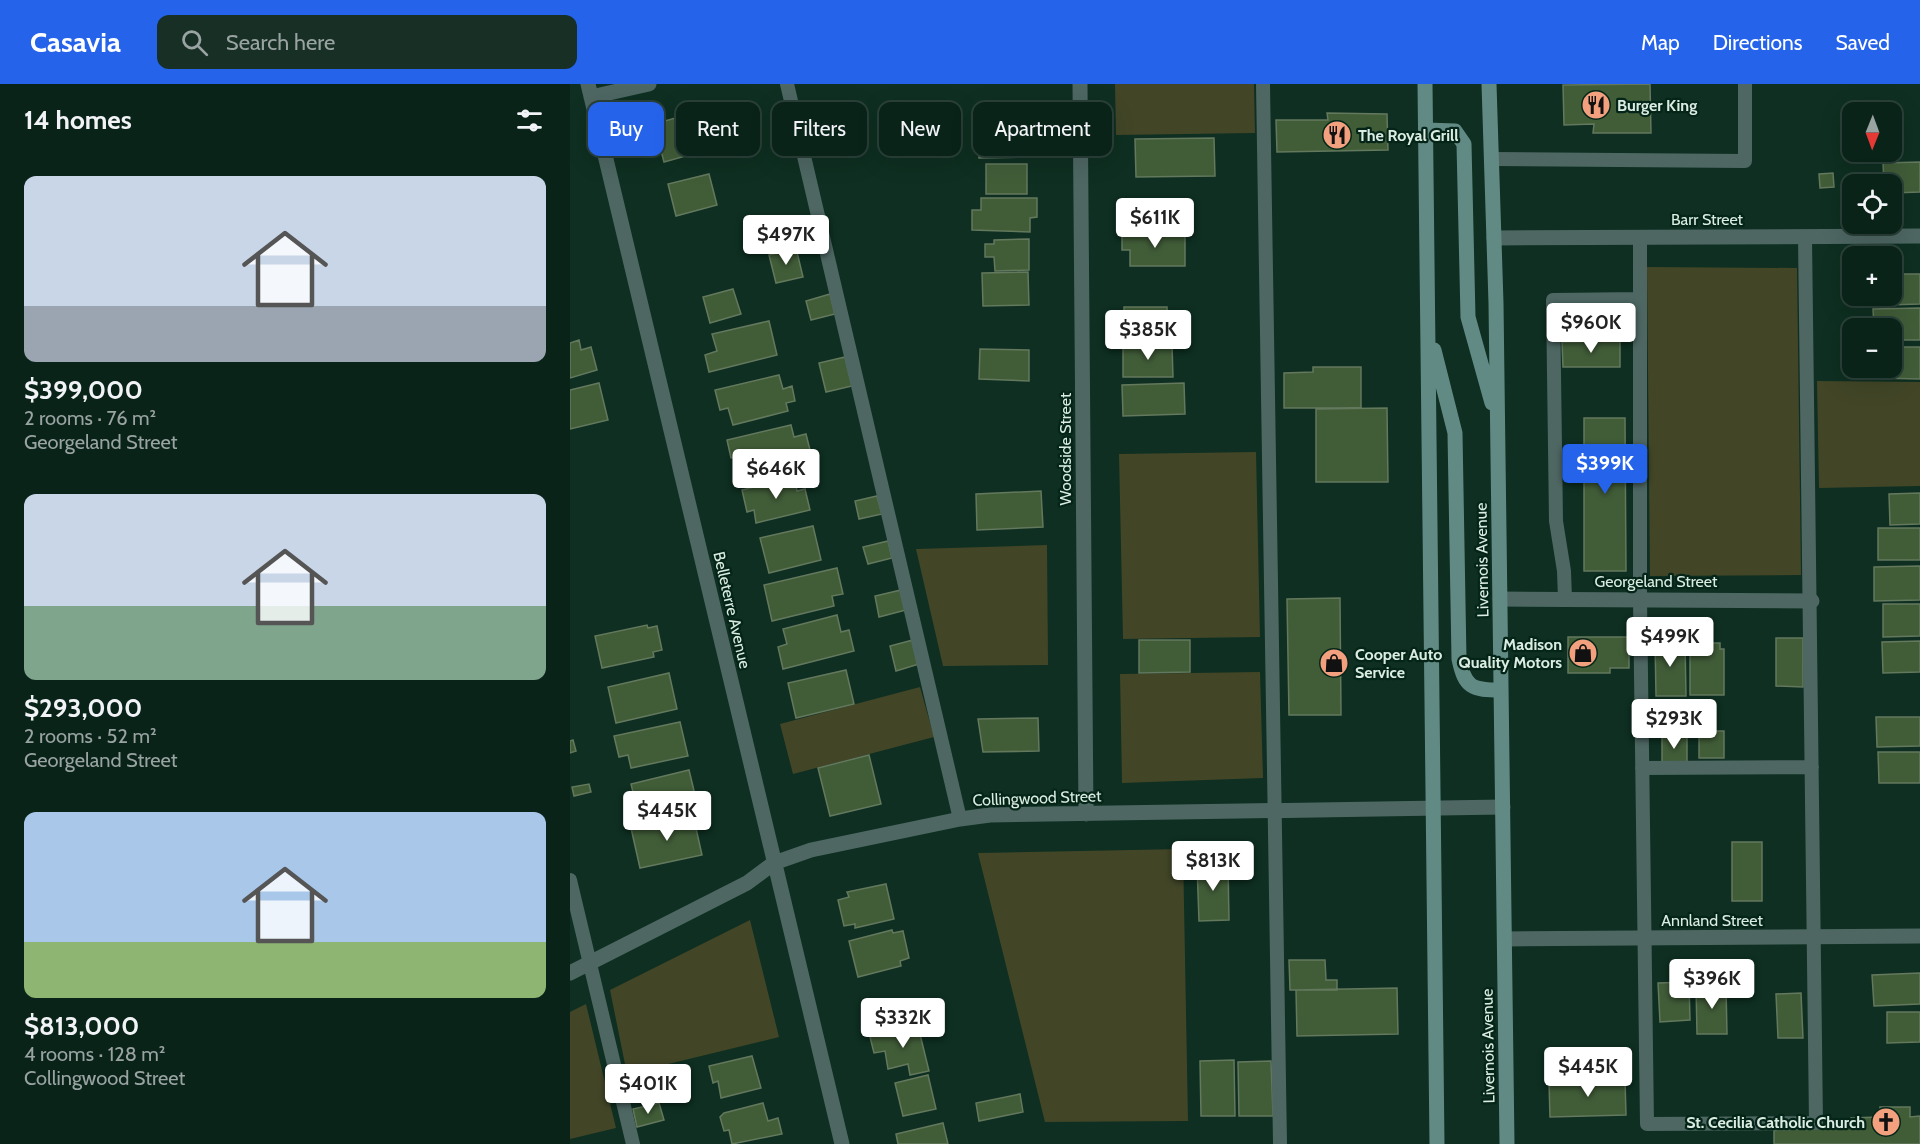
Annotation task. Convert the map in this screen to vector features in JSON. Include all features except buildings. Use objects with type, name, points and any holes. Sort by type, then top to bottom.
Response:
[{"type":"main road","points":[[1425,84],[1437,1144]]},
{"type":"main road","name":"Livernois Avenue","points":[[1489,84],[1498,423],[1508,1144]]},
{"type":"main road","points":[[1426,130],[1455,131],[1464,144],[1468,317],[1498,423]]},
{"type":"main road","points":[[1428,327],[1455,433],[1459,658],[1466,681],[1471,686],[1482,690],[1501,690]]},
{"type":"street","points":[[589,91],[649,84]]},
{"type":"street","name":"Woodside Street","points":[[1080,84],[1086,814]]},
{"type":"street","name":"Belleterre Avenue","points":[[589,91],[842,1144]]},
{"type":"street","name":"Barr Street","points":[[1494,238],[1920,236]]},
{"type":"street","name":"Georgeland Street","points":[[1500,599],[1812,601]]},
{"type":"street","name":"Collingwood Street","points":[[570,973],[747,883],[774,863],[811,850],[960,819],[990,815],[1503,807]]},
{"type":"street","name":"Annland Street","points":[[1505,939],[1920,936]]},
{"type":"lane","points":[[787,84],[960,819]]},
{"type":"lane","points":[[1263,84],[1280,1144]]},
{"type":"lane","points":[[1492,159],[1745,161],[1745,84]]},
{"type":"lane","points":[[1640,238],[1640,599],[1647,1124],[1816,1123],[1812,601],[1805,237]]},
{"type":"lane","points":[[1565,599],[1564,571],[1556,521],[1553,300],[1640,299]]},
{"type":"lane","points":[[1642,768],[1812,767]]},
{"type":"lane","points":[[570,880],[633,1144]]},
{"type":"green space","points":[[1115,84],[1254,84],[1255,133],[1116,135]]},
{"type":"green space","points":[[1647,267],[1797,268],[1801,575],[1650,576]]},
{"type":"green space","points":[[1817,381],[1920,382],[1920,486],[1819,488]]},
{"type":"green space","points":[[1256,452],[1260,637],[1123,639],[1119,454]]},
{"type":"green space","points":[[1047,545],[1048,665],[943,666],[916,549]]},
{"type":"green space","points":[[1260,672],[1263,778],[1122,783],[1120,674]]},
{"type":"green space","points":[[920,687],[934,737],[793,774],[780,724]]},
{"type":"green space","points":[[1183,849],[1188,1121],[1045,1122],[978,853]]},
{"type":"green space","points":[[750,920],[779,1037],[627,1074],[610,990]]},
{"type":"green space","points":[[586,1004],[616,1128],[570,1139],[570,1012]]},
{"type":"place","name":"Burger King","points":[[1596,105]]},
{"type":"place","name":"The Royal Grill","points":[[1337,135]]},
{"type":"place","name":"Madison Quality Motors","points":[[1583,653]]},
{"type":"place","name":"Cooper Auto Service","points":[[1334,663]]},
{"type":"place","name":"St. Cecilia Catholic Church","points":[[1886,1122]]}]
